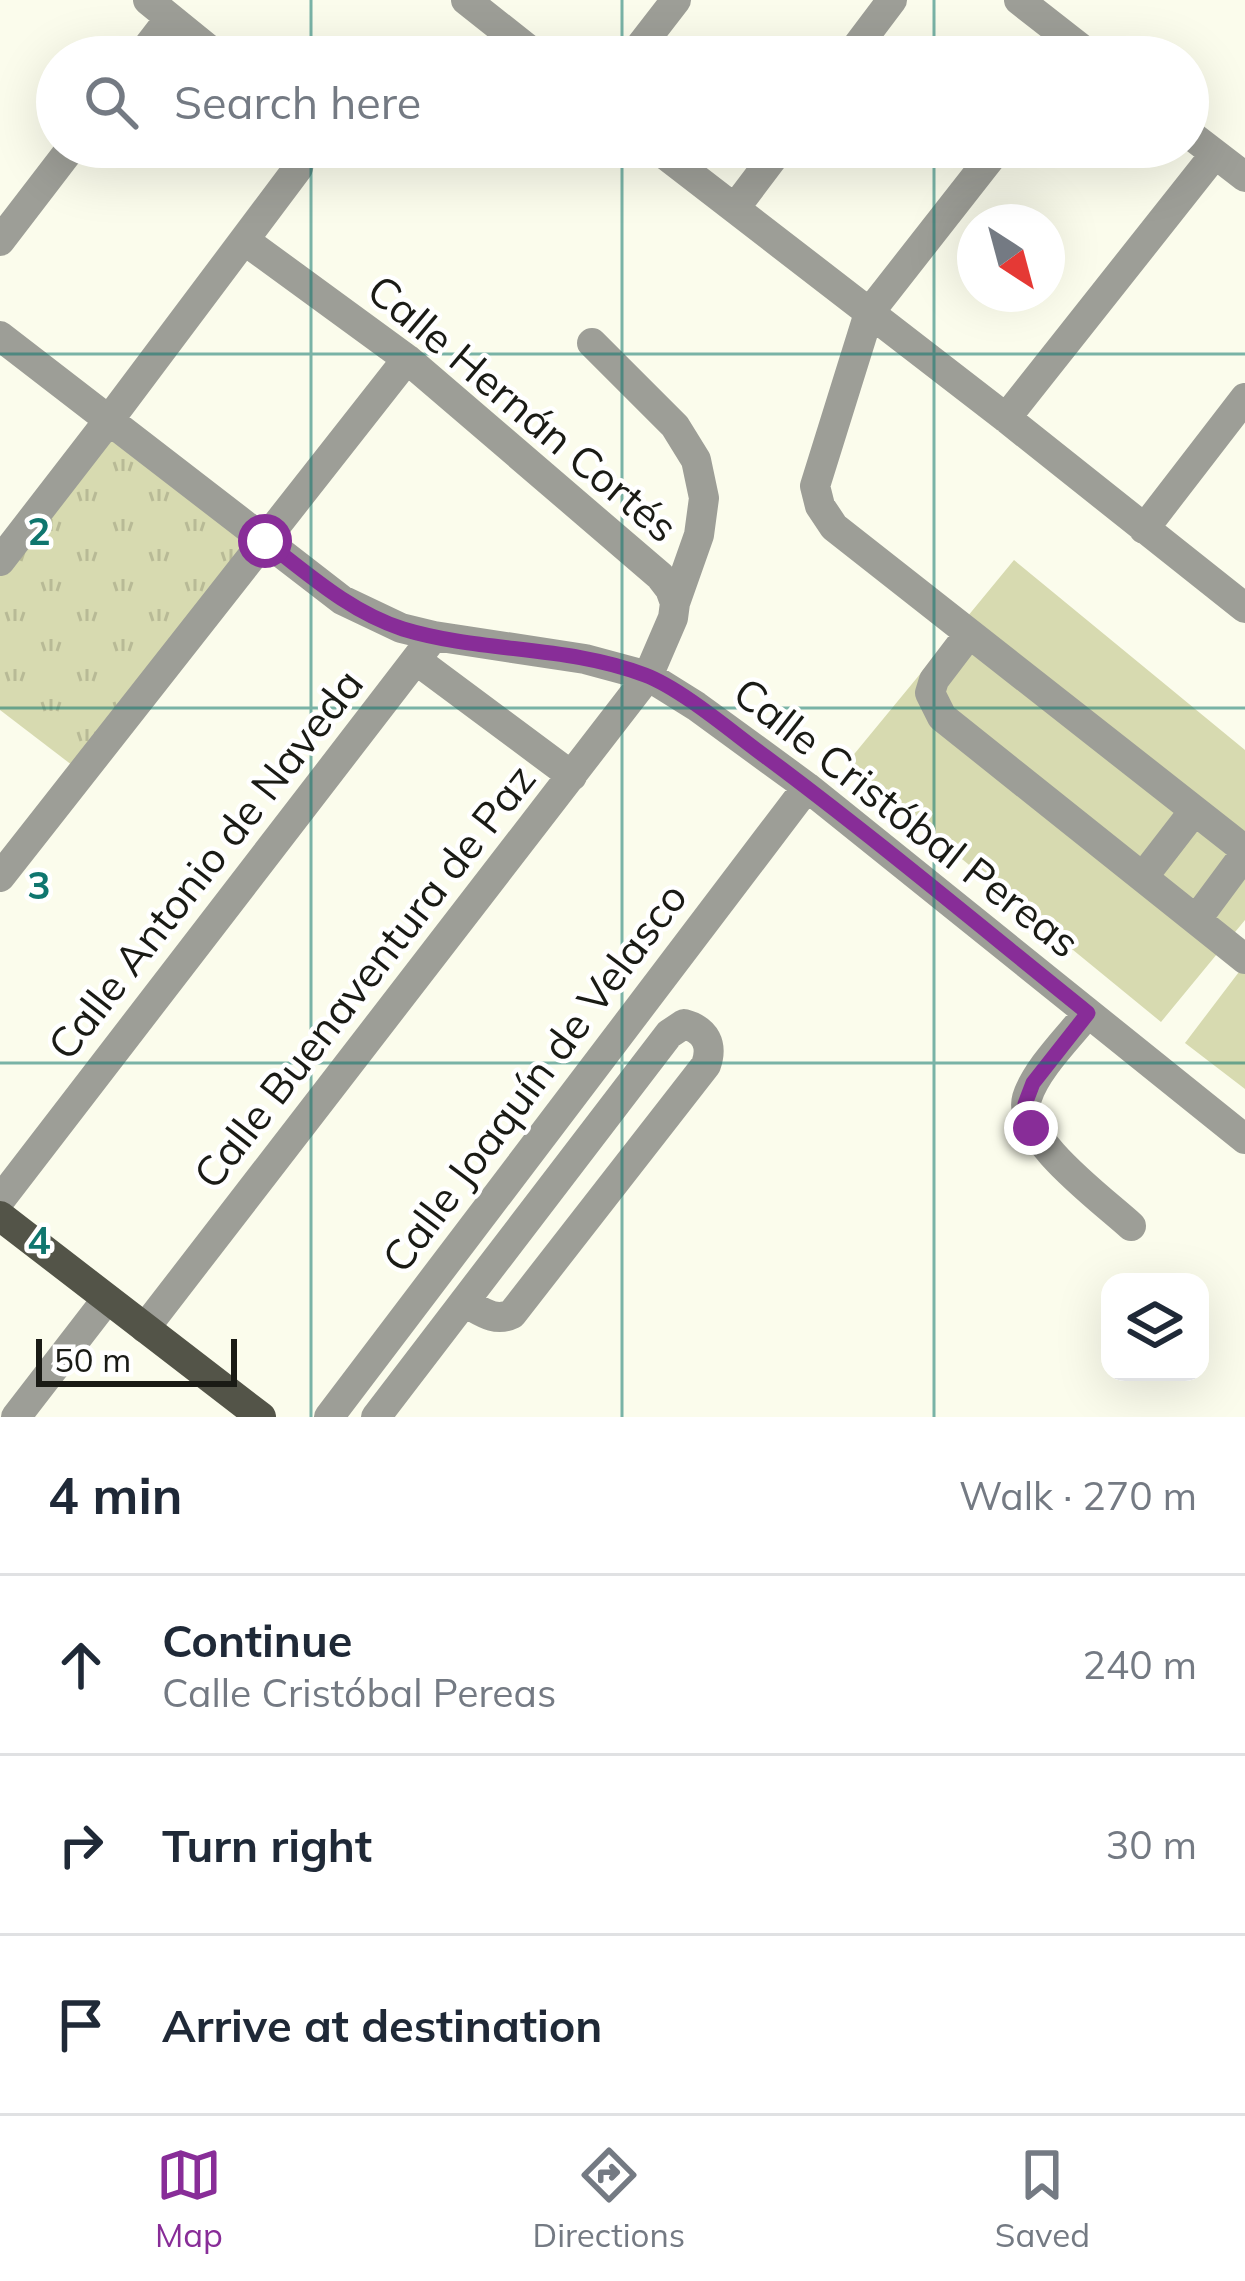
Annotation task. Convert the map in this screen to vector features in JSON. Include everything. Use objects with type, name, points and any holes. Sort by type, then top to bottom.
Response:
[{"type":"main road","points":[[0,1216],[261,1417]]},
{"type":"street","points":[[466,0],[511,36]]},
{"type":"street","points":[[648,36],[676,0]]},
{"type":"street","points":[[865,36],[892,0]]},
{"type":"street","points":[[1019,0],[1060,36]]},
{"type":"street","points":[[159,9],[192,36]]},
{"type":"street","points":[[1209,149],[1245,177]]},
{"type":"street","points":[[1209,162],[1215,154]]},
{"type":"street","points":[[0,241],[56,168]]},
{"type":"street","points":[[0,560],[244,240],[293,168]]},
{"type":"street","points":[[683,168],[1245,608]]},
{"type":"street","points":[[735,208],[765,168]]},
{"type":"street","points":[[983,168],[869,313],[820,465],[815,486],[820,506],[834,527],[1245,852],[1196,920]]},
{"type":"street","points":[[1006,418],[1204,168]]},
{"type":"street","name":"Calle Hernán Cortés","points":[[244,240],[407,359],[660,577],[675,603],[674,618],[648,676]]},
{"type":"street","name":"Calle Cristóbal Pereas","points":[[0,337],[342,600],[401,628],[572,776]]},
{"type":"street","points":[[592,343],[675,426],[696,460],[704,498],[699,535],[675,603]]},
{"type":"street","points":[[0,878],[407,359]]},
{"type":"street","points":[[1144,529],[1245,398]]},
{"type":"street","points":[[969,634],[934,680],[930,693],[942,717],[1245,959]]},
{"type":"street","name":"Calle Cristóbal Pereas","points":[[424,648],[586,658],[648,676],[806,787],[1245,1139]]},
{"type":"street","name":"Calle Antonio de Naveda","points":[[0,1200],[424,648]]},
{"type":"street","name":"Calle Buenaventura de Paz","points":[[145,1328],[648,676]]},
{"type":"street","name":"Calle Joaquín de Velasco","points":[[329,1417],[806,787]]},
{"type":"street","points":[[1143,878],[1194,811]]},
{"type":"street","points":[[1088,1013],[1033,1083],[1025,1104],[1031,1128],[1049,1151],[1131,1226]]},
{"type":"street","points":[[376,1417],[669,1034],[684,1024],[706,1037],[710,1046],[706,1066],[512,1313],[493,1317],[464,1302]]},
{"type":"street","points":[[16,1417],[107,1299]]},
{"type":"green space","points":[[104,429],[256,552],[81,772],[0,710],[0,562]]},
{"type":"green space","points":[[1014,560],[1245,750],[1245,920],[1161,1022],[846,764]]},
{"type":"green space","points":[[1245,964],[1245,1089],[1185,1043]]},
{"type":"route","points":[[265,541],[342,600],[401,628],[586,658],[648,676],[806,787],[1088,1013],[1033,1083],[1025,1104],[1031,1128]]}]
